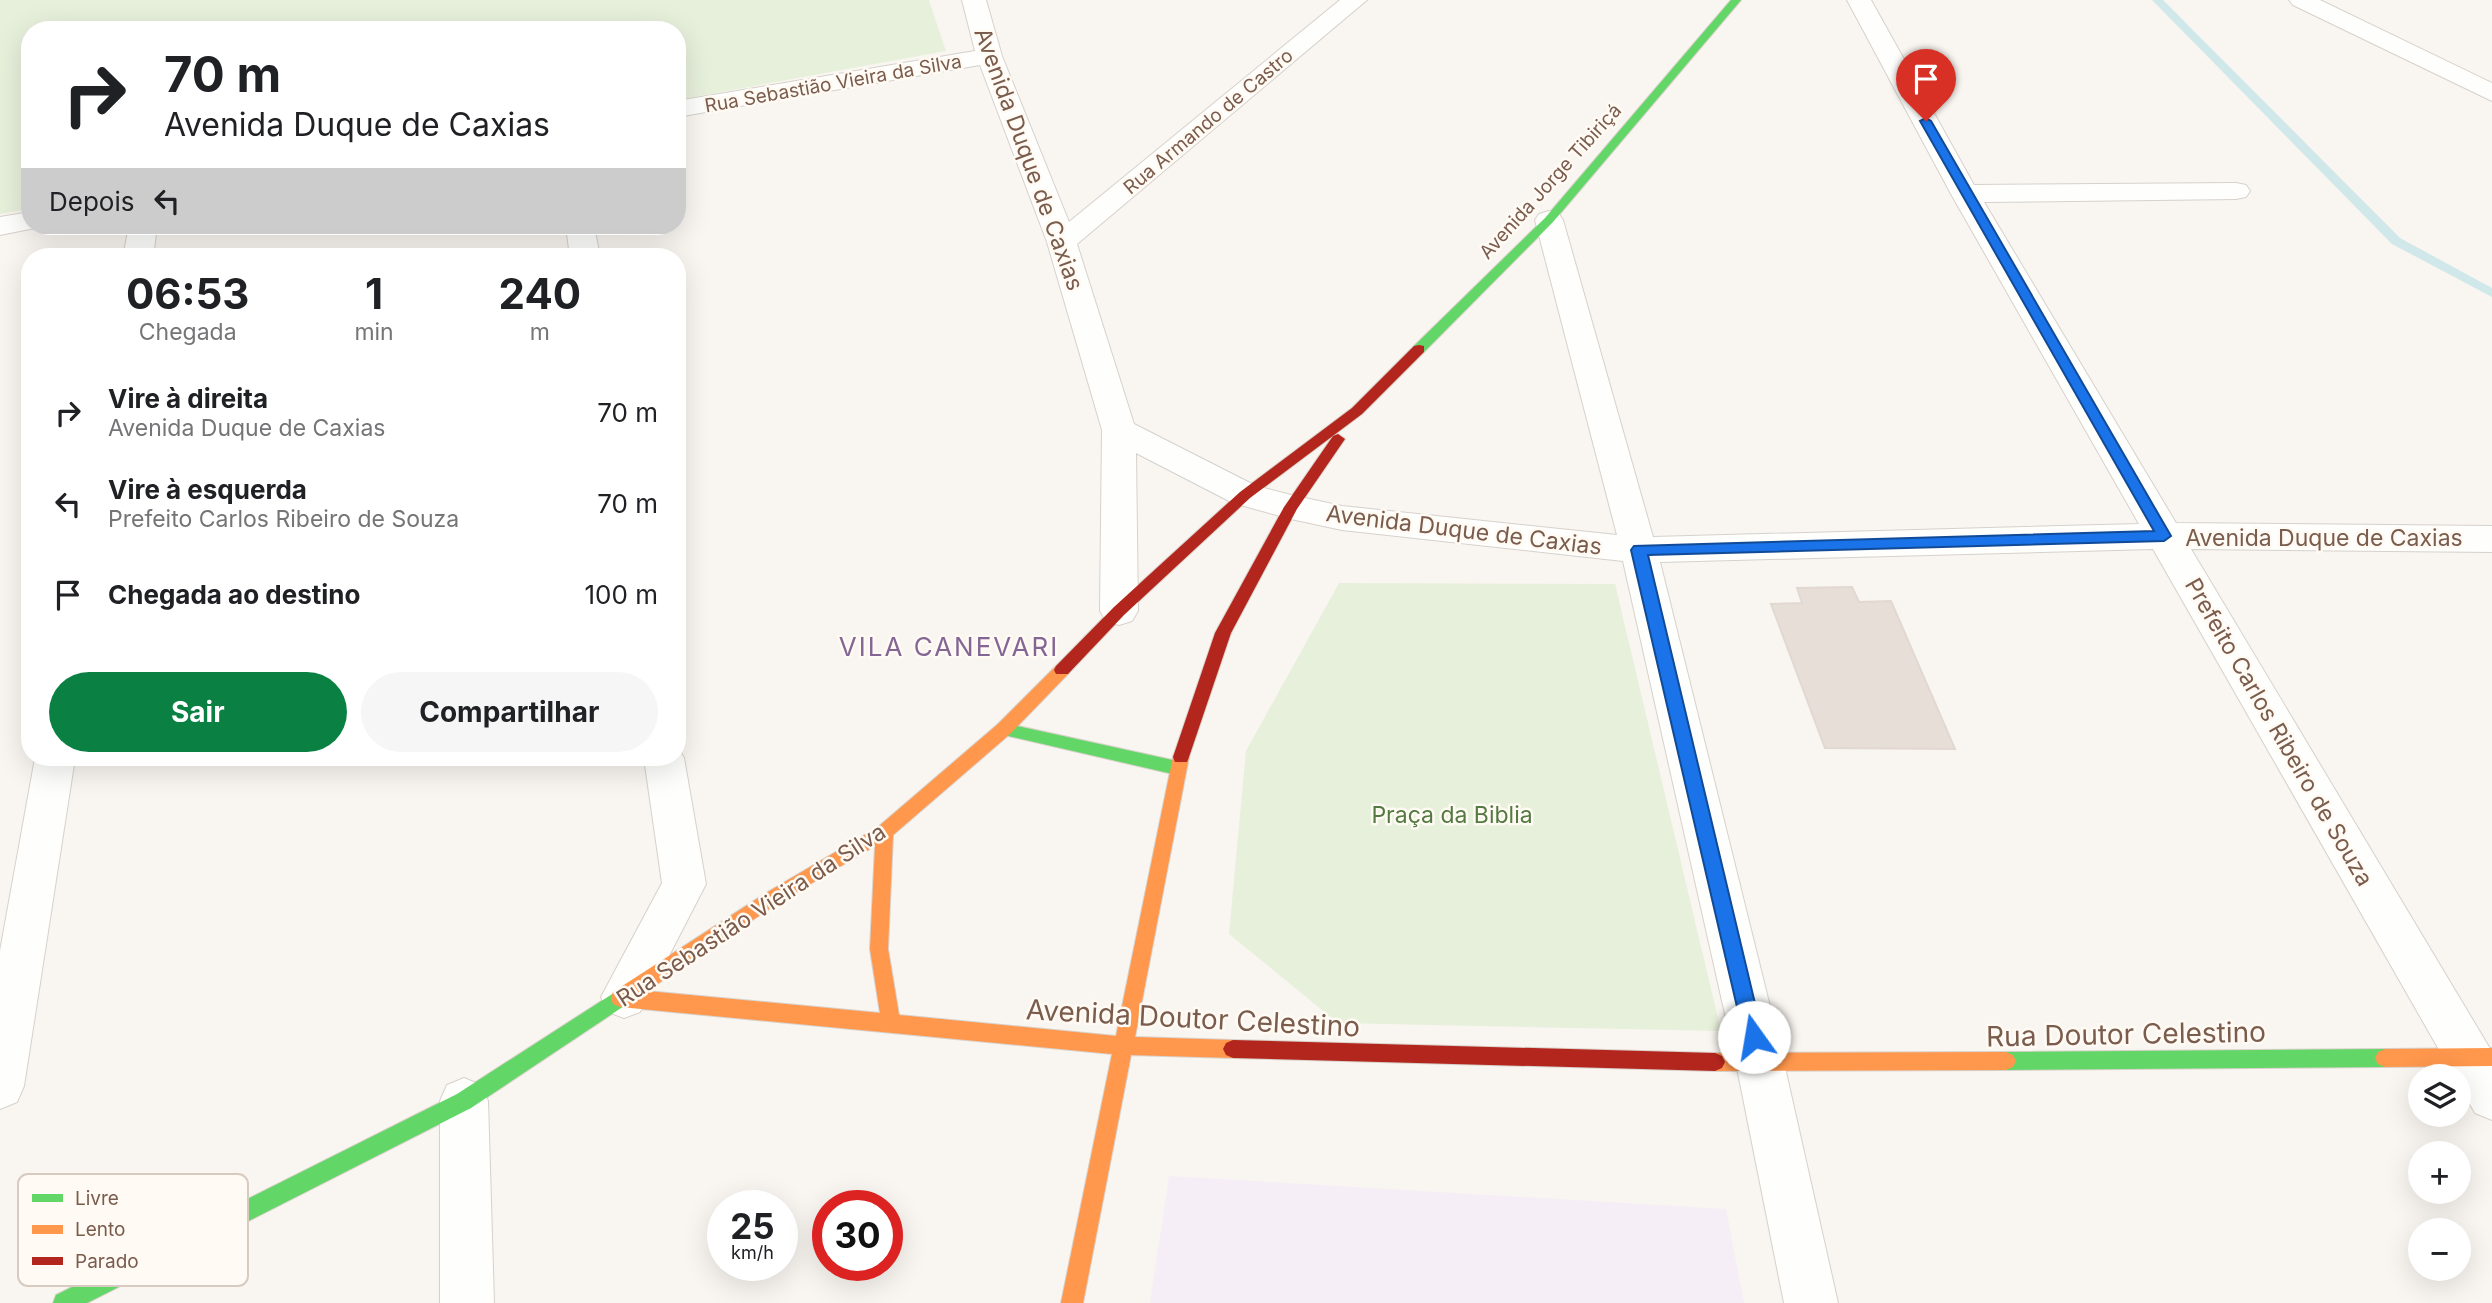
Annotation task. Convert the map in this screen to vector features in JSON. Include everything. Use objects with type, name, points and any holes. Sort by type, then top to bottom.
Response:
[{"type":"street","name":"Rua Armando de Castro","points":[[1062,242],[1355,0]]},
{"type":"street","name":"Avenida Jorge Tibiriçá","points":[[1357,411],[1549,220],[1736,0]]},
{"type":"street","name":"Prefeito Carlos Ribeiro de Souza","points":[[1859,0],[1965,194],[2164,536],[2481,1057],[2492,1097]]},
{"type":"street","points":[[2301,0],[2492,93]]},
{"type":"street","name":"Avenida Duque de Caxias","points":[[979,2],[989,56],[1062,242],[1119,430],[1189,469],[1245,495],[1342,518],[1639,550],[2164,536],[2492,539]]},
{"type":"street","name":"Rua Sebastião Vieira da Silva","points":[[686,107],[989,56]]},
{"type":"street","points":[[1965,194],[2236,191]]},
{"type":"street","points":[[1549,220],[1639,550],[1760,1063],[1811,1303]]},
{"type":"street","points":[[0,226],[21,222]]},
{"type":"street","points":[[1073,1303],[1177,768],[1223,633],[1291,507],[1357,411]]},
{"type":"street","name":"Rua Sebastião Vieira da Silva","points":[[248,1210],[464,1101],[772,898],[884,832],[1004,729],[1119,611],[1245,495],[1357,411]]},
{"type":"street","points":[[1119,430],[1119,611]]},
{"type":"street","points":[[1004,729],[1177,768]]},
{"type":"street","points":[[0,1086],[54,766]]},
{"type":"street","points":[[625,997],[684,884],[665,766]]},
{"type":"street","points":[[884,832],[879,949],[891,1025]]},
{"type":"street","name":"Avenida Doutor Celestino","points":[[625,997],[1121,1046],[1760,1063]]},
{"type":"street","name":"Rua Doutor Celestino","points":[[1760,1063],[2481,1057]]},
{"type":"street","points":[[464,1101],[467,1303]]},
{"type":"street","name":"Rua Sebastião Vieira da Silva","points":[[64,1303],[98,1286]]},
{"type":"shaded area","points":[[1169,1176],[1726,1209],[1744,1303],[1150,1303]]},
{"type":"green space","points":[[0,0],[929,0],[946,51],[686,98],[686,21],[21,21],[21,210],[0,214]]},
{"type":"green space","name":"Praça da Biblia","points":[[1339,583],[1615,584],[1721,1031],[1338,1023],[1229,934],[1246,751]]},
{"type":"building","points":[[1852,587],[1859,602],[1891,601],[1955,749],[1825,748],[1771,604],[1802,603],[1797,588]]},
{"type":"waterway","points":[[2157,0],[2396,241],[2492,293]]},
{"type":"traffic: fast","points":[[1419,349],[1549,220],[1736,0]]},
{"type":"traffic: fast","points":[[1004,729],[1177,768]]},
{"type":"traffic: fast","points":[[248,1210],[464,1101],[620,998]]},
{"type":"traffic: fast","points":[[2006,1061],[2385,1058]]},
{"type":"traffic: fast","points":[[64,1303],[98,1286]]},
{"type":"traffic: slow","points":[[620,998],[772,898],[884,832],[1004,729],[1062,670]]},
{"type":"traffic: slow","points":[[1072,1303],[1181,757]]},
{"type":"traffic: slow","points":[[884,832],[879,949],[891,1025]]},
{"type":"traffic: slow","points":[[624,997],[1121,1046],[1233,1049]]},
{"type":"traffic: slow","points":[[2385,1058],[2492,1057]]},
{"type":"traffic: slow","points":[[1715,1062],[2006,1061]]},
{"type":"traffic: jam","points":[[1062,670],[1119,611],[1245,495],[1357,411],[1419,349]]},
{"type":"traffic: jam","points":[[1181,757],[1223,633],[1291,507],[1338,439]]},
{"type":"traffic: jam","points":[[1233,1049],[1715,1062]]},
{"type":"district","name":"VILA CANEVARI","points":[[949,647]]},
{"type":"route","points":[[1754,1037],[1639,550],[2164,536],[1965,194],[1926,121]]}]
